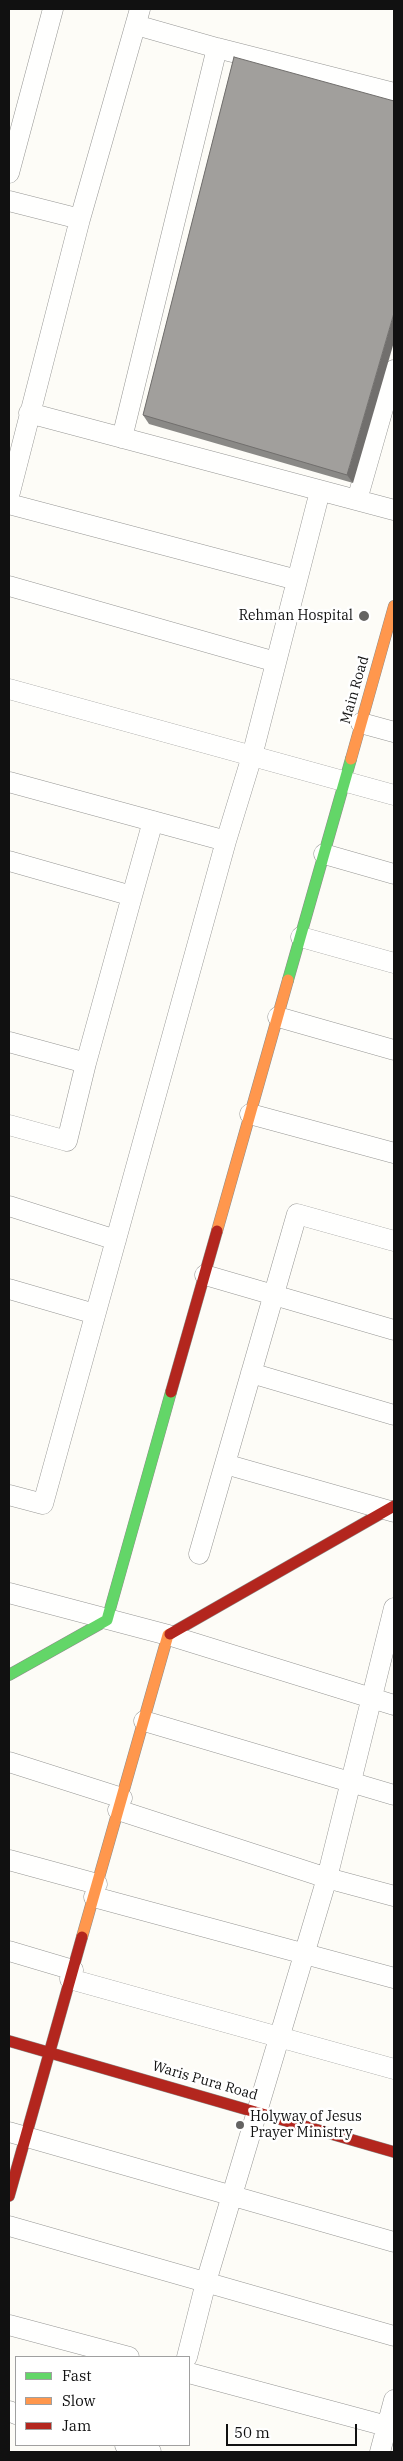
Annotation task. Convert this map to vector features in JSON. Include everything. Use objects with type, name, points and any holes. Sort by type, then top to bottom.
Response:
[{"type":"street","points":[[9,173],[53,9]]},
{"type":"street","points":[[9,496],[80,219],[138,17],[217,48],[394,93]]},
{"type":"street","points":[[122,438],[217,48]]},
{"type":"street","points":[[9,201],[80,219]]},
{"type":"street","points":[[357,500],[394,370]]},
{"type":"street","points":[[29,413],[394,510]]},
{"type":"street","points":[[9,1495],[43,1504],[226,841],[252,756],[320,491]]},
{"type":"street","points":[[9,504],[297,580]]},
{"type":"street","points":[[9,586],[276,662]]},
{"type":"street","name":"Main Road","points":[[107,1620],[394,606]]},
{"type":"street","points":[[9,689],[394,795]]},
{"type":"street","points":[[361,723],[394,732]]},
{"type":"street","points":[[9,782],[226,841]]},
{"type":"street","points":[[9,1125],[67,1141],[86,1063],[154,821]]},
{"type":"street","points":[[324,854],[394,874]]},
{"type":"street","points":[[9,861],[132,896]]},
{"type":"street","points":[[301,936],[394,963]]},
{"type":"street","points":[[278,1017],[394,1050]]},
{"type":"street","points":[[9,1042],[86,1063]]},
{"type":"street","points":[[250,1114],[394,1153]]},
{"type":"street","points":[[9,1206],[116,1240]]},
{"type":"street","points":[[199,1554],[297,1214],[394,1241]]},
{"type":"street","points":[[205,1275],[394,1330]]},
{"type":"street","points":[[9,1289],[95,1314]]},
{"type":"street","points":[[251,1373],[394,1415]]},
{"type":"street","points":[[225,1464],[392,1507]]},
{"type":"street","points":[[9,2196],[17,2134],[50,2052],[168,1635],[392,1507]]},
{"type":"street","points":[[9,1593],[168,1635],[394,1705]]},
{"type":"street","points":[[187,2356],[206,2282],[327,1878],[349,1783],[394,1612]]},
{"type":"street","points":[[9,1675],[107,1620]]},
{"type":"street","points":[[144,1721],[394,1796]]},
{"type":"street","points":[[9,1762],[327,1878],[394,1896]]},
{"type":"street","points":[[9,1860],[95,1890],[304,1954],[394,1978]]},
{"type":"street","points":[[9,1951],[72,1974],[280,2037],[394,2069]]},
{"type":"street","name":"Waris Pura Road","points":[[9,2041],[394,2152]]},
{"type":"street","points":[[17,2134],[394,2242]]},
{"type":"street","points":[[9,2226],[394,2336]]},
{"type":"street","points":[[9,2325],[125,2356]]},
{"type":"street","points":[[190,2373],[391,2427]]},
{"type":"street","points":[[380,2452],[391,2427],[394,2400]]},
{"type":"street","points":[[129,2446],[151,2452]]},
{"type":"building","points":[[234,57],[394,101],[394,313],[347,475],[143,415]]},
{"type":"traffic: fast","points":[[288,980],[351,759]]},
{"type":"traffic: fast","points":[[9,1675],[107,1620],[171,1392]]},
{"type":"traffic: slow","points":[[351,759],[394,606]]},
{"type":"traffic: slow","points":[[217,1231],[288,980]]},
{"type":"traffic: slow","points":[[82,1937],[168,1635],[170,1634]]},
{"type":"traffic: jam","points":[[171,1392],[217,1231]]},
{"type":"traffic: jam","points":[[170,1634],[394,1506]]},
{"type":"traffic: jam","points":[[9,2196],[82,1937]]},
{"type":"traffic: jam","points":[[9,2041],[394,2152]]},
{"type":"place","name":"Rehman Hospital","points":[[364,616]]},
{"type":"place","name":"Holyway of Jesus Prayer Ministry","points":[[240,2125]]}]
